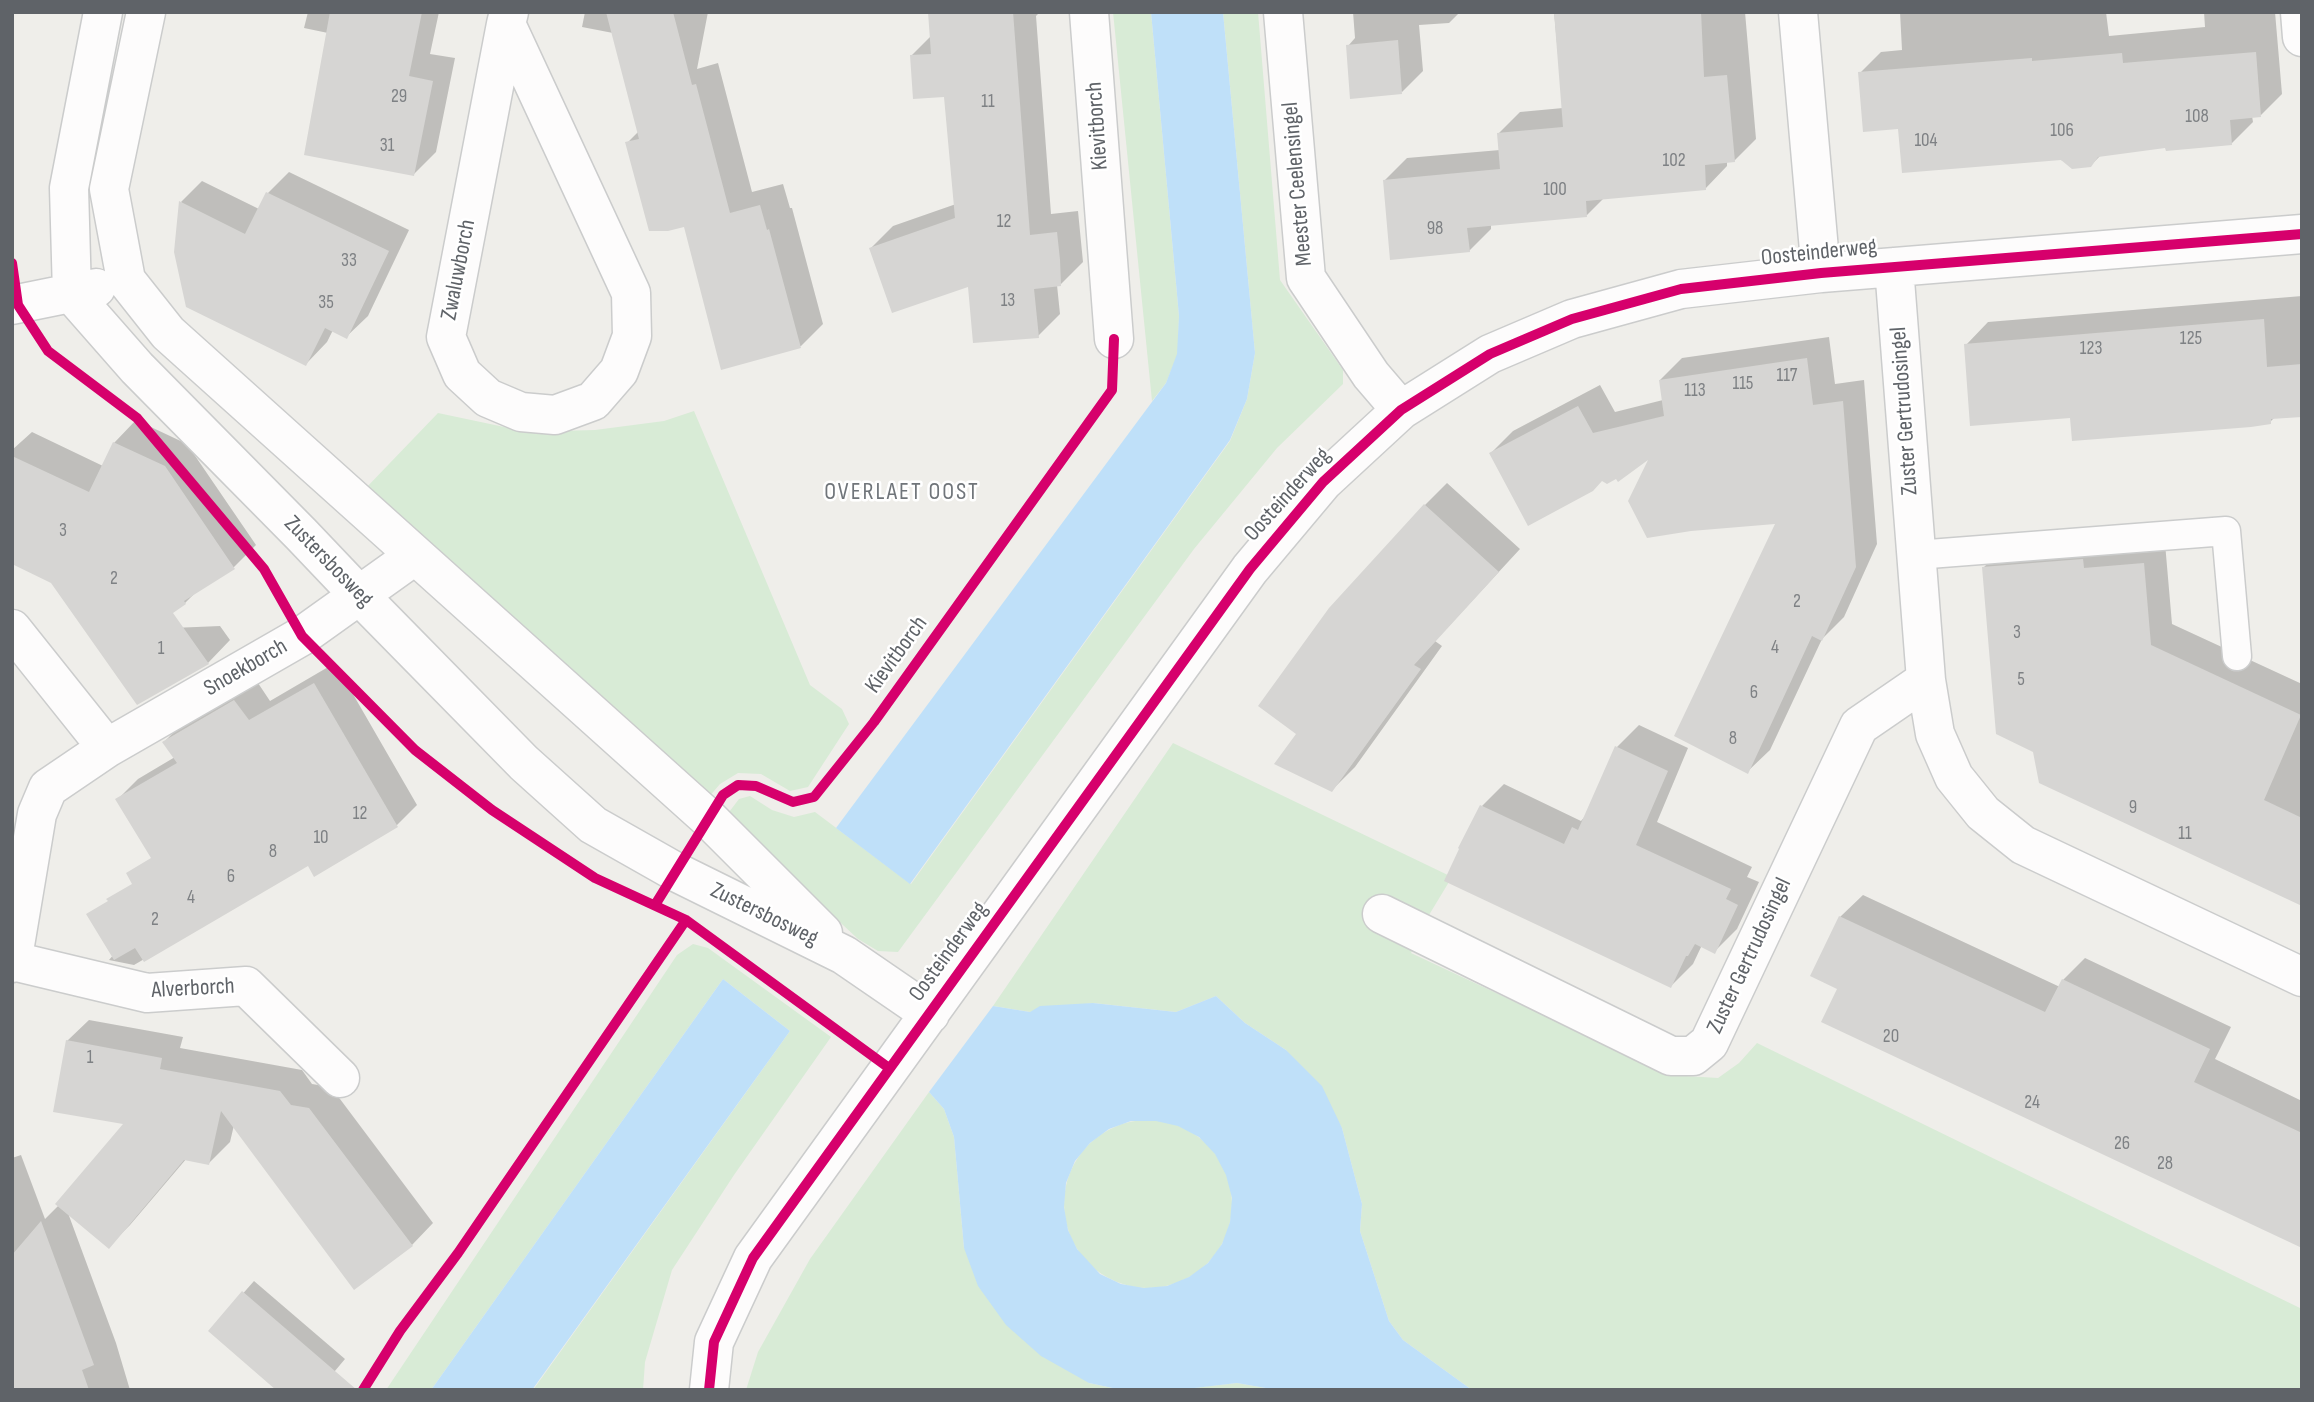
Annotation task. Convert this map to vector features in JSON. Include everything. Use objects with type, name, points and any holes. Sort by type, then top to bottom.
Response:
[{"type":"street","points":[[72,293],[69,188],[103,12]]},
{"type":"street","name":"Zustersbosweg","points":[[146,12],[109,189],[126,280],[168,333],[708,818],[844,955]]},
{"type":"street","name":"Kievitborch","points":[[1089,12],[1114,339]]},
{"type":"street","name":"Meester Ceelensingel","points":[[1283,12],[1306,278],[1370,374],[1401,410]]},
{"type":"street","points":[[1798,12],[1821,273]]},
{"type":"street","points":[[2300,12],[2302,37]]},
{"type":"street","name":"Zwaluwborch","points":[[507,18],[631,293],[632,336],[619,371],[593,401],[555,415],[521,412],[488,398],[462,374],[446,337],[507,18]]},
{"type":"street","name":"Oosteinderweg","points":[[709,1390],[715,1342],[753,1258],[1250,569],[1323,482],[1401,410],[1490,354],[1572,319],[1681,289],[1821,273],[2302,234]]},
{"type":"street","name":"Zuster Gertrudosingel","points":[[1894,267],[1926,680],[1935,734],[1954,777],[1983,813],[2023,845],[2302,977]]},
{"type":"street","points":[[12,306],[126,280]]},
{"type":"street","name":"Zustersbosweg","points":[[72,293],[137,368],[360,596],[524,763],[593,825],[676,872],[844,955],[930,1014]]},
{"type":"street","name":"Snoekborch","points":[[13,962],[37,814],[48,788],[107,748],[302,636],[414,556]]},
{"type":"street","points":[[12,629],[107,748]]},
{"type":"street","name":"Zuster Gertrudosingel","points":[[1382,914],[1671,1056],[1693,1056],[1709,1043],[1858,726],[1926,680]]},
{"type":"street","name":"Alverborch","points":[[13,962],[148,993],[246,986],[340,1077]]},
{"type":"lane","points":[[1916,555],[2226,531],[2237,656]]},
{"type":"green space","points":[[1113,12],[1151,12],[1179,316],[1178,354],[1166,383],[1152,401]]},
{"type":"green space","points":[[1223,12],[1258,12],[1280,280],[1343,370],[1343,384],[1277,448],[1194,549],[898,952],[878,951],[858,939],[726,816],[739,799],[750,796],[772,810],[794,817],[815,812],[911,884],[1230,441],[1247,399],[1255,353]]},
{"type":"green space","points":[[694,411],[810,685],[842,709],[849,724],[808,787],[790,791],[761,774],[738,773],[720,784],[708,798],[364,490],[438,413],[509,428],[556,431],[595,430],[664,421]]},
{"type":"green space","points":[[1173,743],[1452,877],[1429,915],[1411,953],[1626,1054],[1686,1076],[1718,1078],[1739,1063],[1757,1043],[2302,1309],[2302,1390],[1472,1390],[1403,1340],[1389,1321],[1360,1231],[1362,1204],[1342,1128],[1286,1050],[1245,1023],[1216,996],[1176,1012],[1093,1003],[1030,1012],[993,1006]]},
{"type":"green space","points":[[693,944],[708,948],[831,1037],[734,1175],[672,1270],[645,1362],[643,1390],[533,1390],[790,1031],[723,979],[431,1390],[386,1390],[677,955]]},
{"type":"green space","points":[[929,1092],[944,1109],[954,1137],[964,1248],[1089,1383],[1122,1390],[746,1390],[758,1352],[810,1259]]},
{"type":"green space","points":[[1148,1120],[1180,1127],[1207,1145],[1225,1172],[1232,1204],[1225,1236],[1207,1263],[1180,1281],[1148,1288],[1116,1281],[1089,1263],[1071,1236],[1064,1204],[1071,1172],[1089,1145],[1116,1127]]},
{"type":"green space","points":[[1237,1383],[1277,1390],[1174,1390]]},
{"type":"water","points":[[1151,12],[1223,12],[1255,353],[1247,399],[1230,440],[910,884],[836,828],[1166,383],[1177,354],[1179,316]]},
{"type":"water","points":[[723,979],[790,1031],[532,1390],[431,1390]]},
{"type":"water","points":[[1216,996],[1245,1023],[1286,1050],[1322,1086],[1342,1128],[1362,1204],[1360,1231],[1389,1321],[1403,1340],[1472,1390],[1277,1390],[1237,1383],[1178,1390],[1122,1390],[1089,1383],[1041,1356],[1006,1325],[978,1286],[964,1248],[954,1137],[944,1109],[929,1092],[993,1006],[1030,1012],[1040,1006],[1093,1003],[1176,1012]],"holes":[[[1131,1121],[1156,1121],[1178,1126],[1199,1137],[1215,1154],[1226,1175],[1232,1198],[1230,1222],[1222,1244],[1208,1263],[1189,1277],[1167,1286],[1144,1288],[1121,1284],[1100,1274],[1077,1249],[1068,1230],[1064,1207],[1066,1183],[1075,1161],[1090,1143],[1109,1129]]]},
{"type":"building","points":[[330,12],[422,12],[409,76],[433,81],[414,176],[304,155]]},
{"type":"building","points":[[606,12],[673,12],[692,85],[696,84],[730,213],[760,205],[801,348],[721,370],[684,227],[668,231],[649,231],[625,142],[639,139]]},
{"type":"building","points":[[928,12],[1013,12],[1030,235],[1057,232],[1060,260],[1061,286],[1034,289],[1039,338],[973,343],[968,287],[892,313],[869,248],[955,218],[944,97],[913,99],[910,55],[931,54]]},
{"type":"building","points":[[1554,12],[1701,12],[1704,77],[1727,75],[1735,162],[1705,165],[1706,190],[1586,201],[1587,217],[1467,228],[1470,252],[1390,260],[1383,180],[1500,169],[1497,133],[1563,127]]},
{"type":"building","points":[[1398,40],[1402,94],[1350,99],[1346,45]]},
{"type":"building","points":[[2256,52],[2261,117],[2230,120],[2232,145],[2166,151],[2165,148],[2098,157],[2091,167],[2072,169],[2061,160],[1902,173],[1898,129],[1863,132],[1858,72],[2122,53],[2123,63]]},
{"type":"building","points":[[266,192],[389,251],[347,339],[325,328],[306,366],[186,307],[174,252],[179,201],[245,234]]},
{"type":"building","points":[[2264,319],[2267,367],[2302,364],[2302,417],[2271,419],[2271,424],[2251,427],[2072,441],[2070,418],[1970,426],[1964,344]]},
{"type":"building","points":[[1807,358],[1813,405],[1843,401],[1856,567],[1822,641],[1812,636],[1748,774],[1674,736],[1775,524],[1691,531],[1647,538],[1628,501],[1648,460],[1618,482],[1616,479],[1607,484],[1602,481],[1593,491],[1528,526],[1489,453],[1578,406],[1593,433],[1664,416],[1659,380]]},
{"type":"building","points":[[113,442],[165,466],[235,569],[184,601],[186,604],[173,613],[209,664],[137,705],[51,583],[12,564],[12,456],[89,492]]},
{"type":"building","points":[[1424,504],[1499,572],[1414,665],[1421,669],[1332,792],[1274,764],[1296,734],[1258,706],[1329,608]]},
{"type":"building","points":[[2083,559],[2084,568],[2144,563],[2151,645],[2301,715],[2264,800],[2302,818],[2302,906],[2039,783],[2033,752],[1996,734],[1982,567]]},
{"type":"building","points":[[314,683],[398,827],[314,877],[308,866],[144,962],[135,948],[114,960],[86,914],[132,884],[126,873],[151,858],[115,799],[177,763],[162,742],[234,700],[249,720]]},
{"type":"building","points":[[1615,746],[1668,771],[1636,845],[1731,889],[1726,899],[1738,905],[1715,954],[1695,944],[1686,956],[1671,988],[1444,881],[1480,805],[1564,844],[1572,827],[1578,830]]},
{"type":"building","points":[[1839,916],[2045,1012],[2062,979],[2210,1049],[2194,1082],[2302,1133],[2302,1248],[1821,1022],[1837,989],[1810,976]]},
{"type":"building","points":[[66,1040],[162,1058],[160,1069],[280,1091],[291,1105],[309,1108],[413,1246],[354,1290],[221,1111],[209,1165],[184,1160],[109,1249],[55,1204],[123,1124],[53,1112]]},
{"type":"building","points":[[41,1221],[94,1365],[82,1370],[89,1390],[12,1390],[12,1255]]},
{"type":"building","points":[[242,1291],[357,1390],[276,1390],[208,1331]]},
{"type":"cycle path","points":[[709,1390],[714,1342],[753,1258],[1250,569],[1323,482],[1401,410],[1490,354],[1572,319],[1681,289],[1821,273],[2302,234]]},
{"type":"cycle path","points":[[12,263],[18,305],[48,351],[137,418],[264,569],[302,636],[415,750],[492,810],[595,878],[686,920],[889,1068]]},
{"type":"cycle path","points":[[655,905],[723,795],[738,785],[756,786],[793,802],[814,797],[874,722],[1112,390],[1114,339]]},
{"type":"cycle path","points":[[363,1390],[400,1331],[458,1253],[686,920]]},
{"type":"district","name":"OVERLAET OOST","points":[[902,493]]}]
